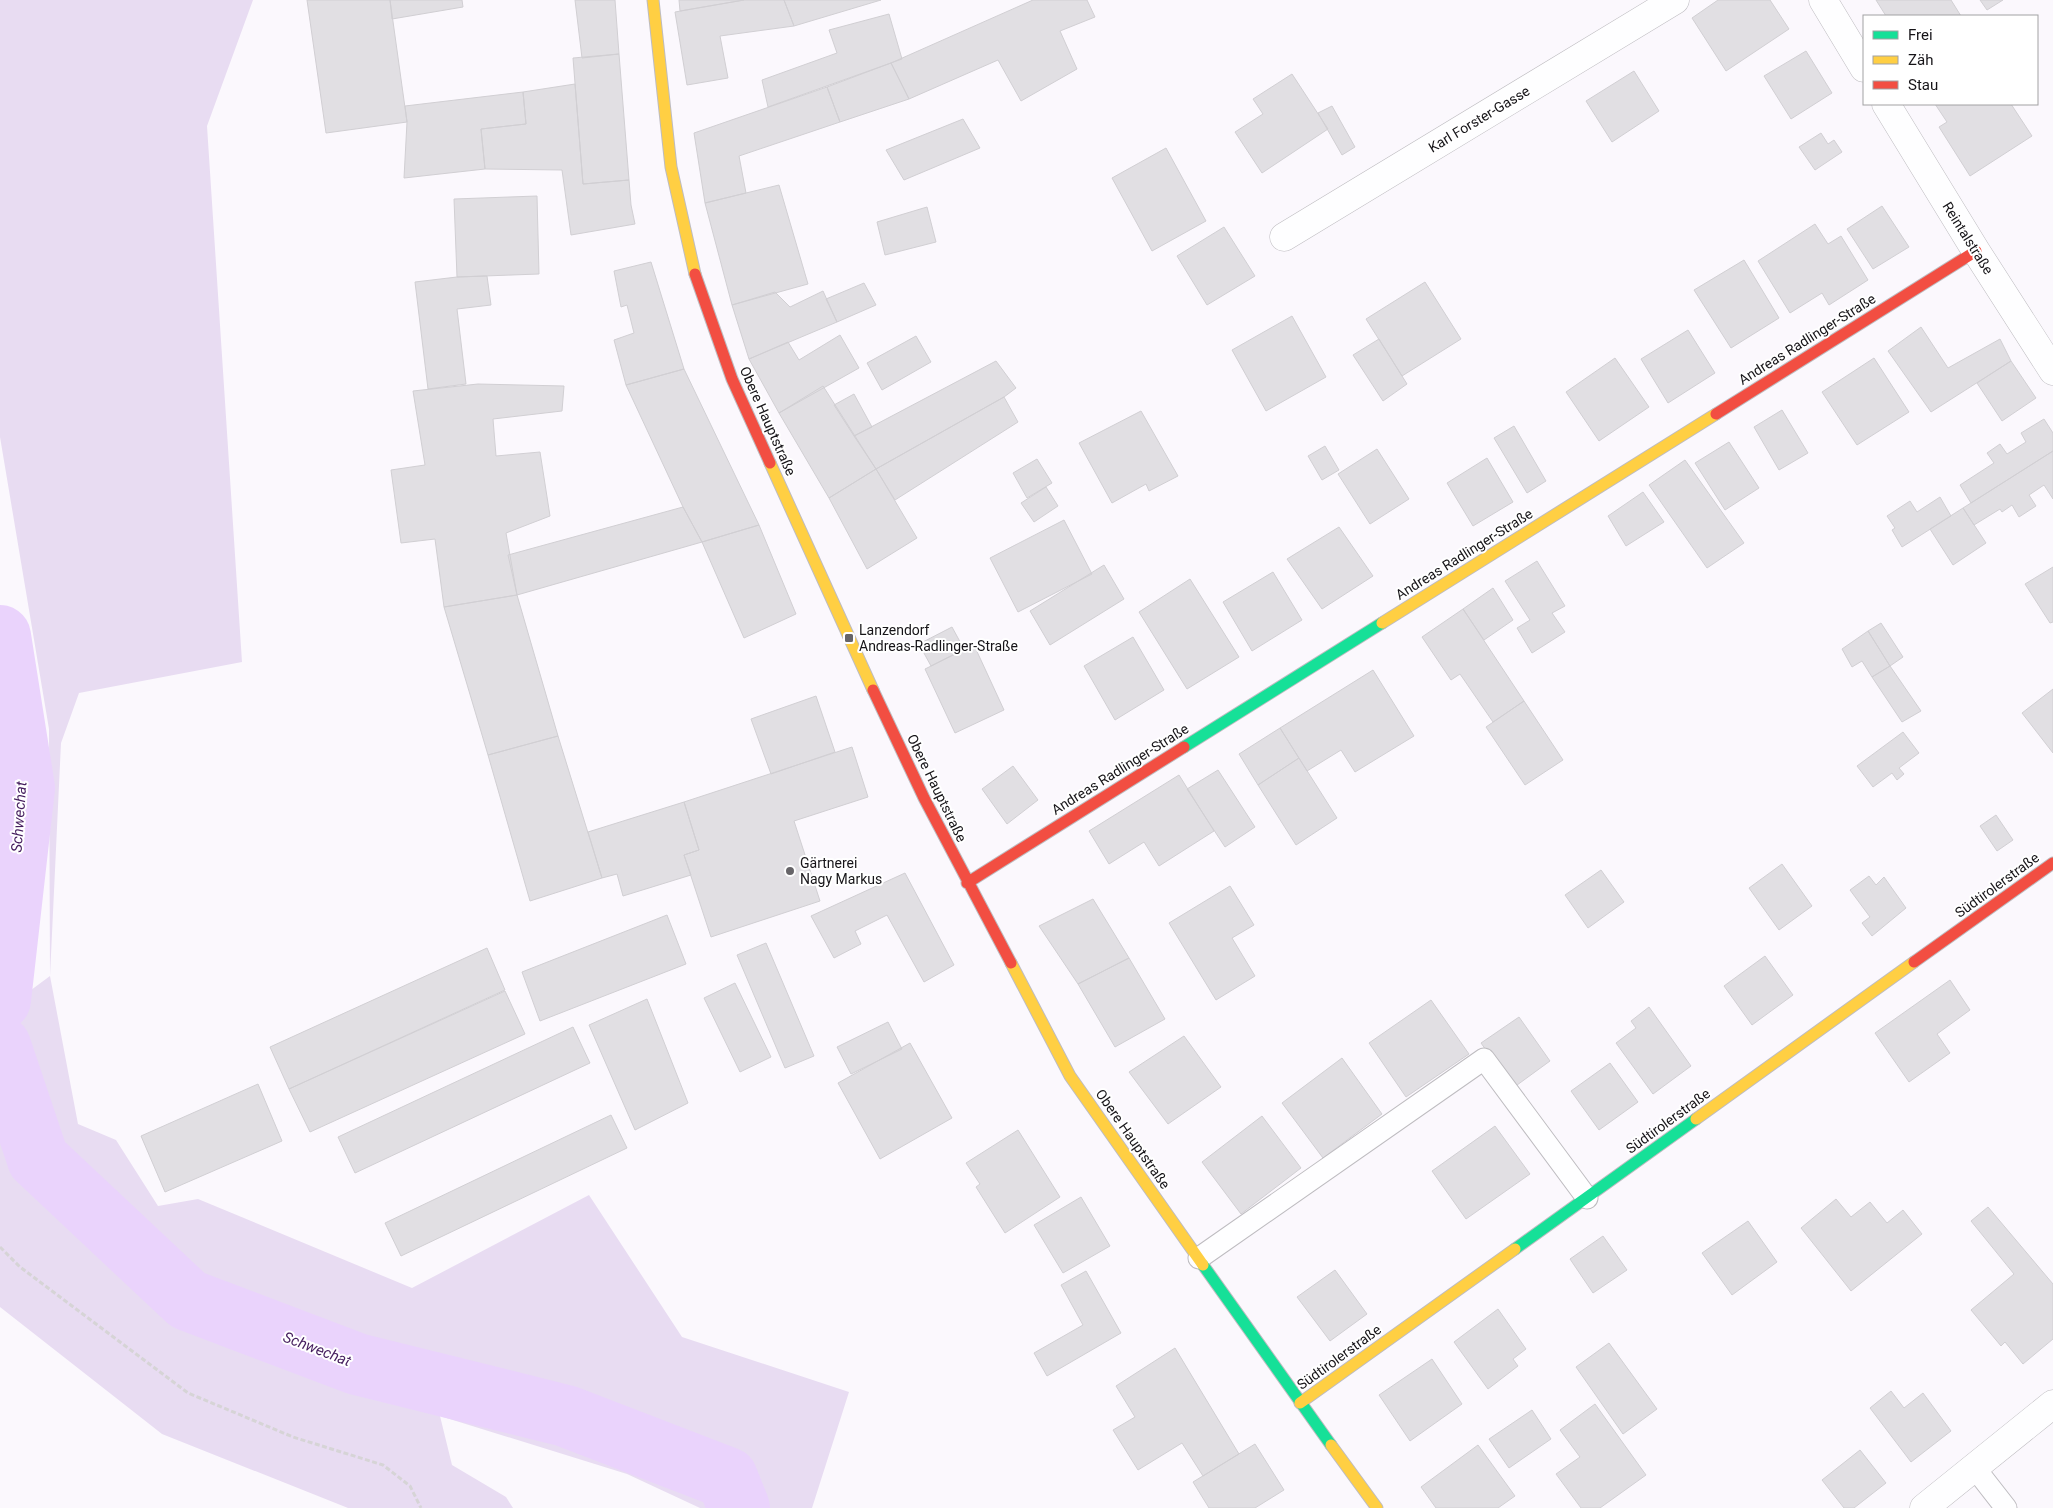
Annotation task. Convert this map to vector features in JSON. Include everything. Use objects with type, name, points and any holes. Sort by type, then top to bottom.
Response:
[{"type":"street","name":"Obere Hauptstraße","points":[[653,0],[671,167],[698,286],[732,379],[924,798],[1070,1076],[1300,1403],[1377,1508]]},
{"type":"street","name":"Karl Forster-Gasse","points":[[1284,237],[1675,0]]},
{"type":"street","points":[[1823,0],[1863,66]]},
{"type":"street","name":"Reintalstraße","points":[[1887,105],[1976,251],[2053,371]]},
{"type":"street","name":"Andreas Radlinger-Straße","points":[[967,883],[1976,251]]},
{"type":"street","name":"Südtirolerstraße","points":[[1300,1403],[2053,864]]},
{"type":"street","points":[[1924,1508],[2053,1404]]},
{"type":"lane","points":[[1199,1258],[1484,1059],[1587,1198]]},
{"type":"lane","points":[[1974,1467],[2006,1508]]},
{"type":"path","points":[[0,1247],[20,1267],[188,1393],[293,1437],[383,1465],[410,1486],[421,1508]]},
{"type":"shaded area","points":[[0,0],[253,0],[207,126],[242,662],[79,693],[61,743],[50,976],[49,729],[0,437]]},
{"type":"shaded area","points":[[50,976],[78,1124],[116,1140],[158,1206],[198,1199],[412,1288],[589,1195],[682,1337],[849,1392],[812,1508],[700,1508],[627,1474],[440,1416],[452,1465],[506,1497],[513,1508],[348,1508],[162,1434],[0,1307],[0,1013]]},
{"type":"building","points":[[307,0],[390,0],[407,122],[326,133]]},
{"type":"building","points":[[390,0],[462,0],[463,7],[392,19]]},
{"type":"building","points":[[575,0],[615,0],[619,54],[582,58]]},
{"type":"building","points":[[679,0],[744,0],[680,11]]},
{"type":"building","points":[[744,0],[784,0],[794,26],[720,36],[728,78],[687,85],[675,12]]},
{"type":"building","points":[[784,0],[881,0],[794,26]]},
{"type":"building","points":[[1033,0],[1087,0],[1095,17],[1060,31],[1077,69],[1021,101],[998,60],[909,99],[891,63]]},
{"type":"building","points":[[1718,0],[1770,0],[1789,29],[1726,71],[1692,18]]},
{"type":"building","points":[[1876,0],[1951,0],[1960,15],[1885,15]]},
{"type":"building","points":[[1980,0],[2003,0],[1987,10]]},
{"type":"building","points":[[889,14],[902,59],[768,107],[762,80],[837,53],[829,30]]},
{"type":"building","points":[[1806,51],[1832,93],[1791,119],[1764,76]]},
{"type":"building","points":[[619,54],[629,180],[583,184],[573,58]]},
{"type":"building","points":[[891,63],[909,99],[840,122],[827,87]]},
{"type":"building","points":[[1634,71],[1659,111],[1612,142],[1586,101]]},
{"type":"building","points":[[1292,74],[1328,129],[1262,173],[1235,132],[1263,114],[1253,99]]},
{"type":"building","points":[[575,84],[583,184],[629,180],[635,224],[571,235],[562,170],[485,169],[481,129],[526,124],[523,92]]},
{"type":"building","points":[[827,87],[840,122],[739,156],[746,193],[705,203],[694,133]]},
{"type":"building","points":[[523,92],[526,124],[481,129],[485,169],[404,178],[407,122],[405,106]]},
{"type":"building","points":[[1936,105],[2012,105],[2032,136],[1970,176],[1939,127],[1947,122]]},
{"type":"building","points":[[1332,106],[1355,147],[1342,155],[1318,113]]},
{"type":"building","points":[[963,119],[980,148],[904,180],[886,150]]},
{"type":"building","points":[[1821,133],[1828,144],[1834,140],[1842,152],[1815,170],[1799,147]]},
{"type":"building","points":[[1166,148],[1206,221],[1152,251],[1112,178]]},
{"type":"building","points":[[779,185],[808,284],[732,305],[705,203]]},
{"type":"building","points":[[537,196],[539,274],[457,277],[454,199]]},
{"type":"building","points":[[1882,206],[1909,247],[1873,269],[1847,229]]},
{"type":"building","points":[[927,207],[936,242],[885,255],[877,222]]},
{"type":"building","points":[[1815,224],[1828,244],[1841,236],[1868,280],[1829,305],[1822,293],[1790,313],[1758,261]]},
{"type":"building","points":[[1224,227],[1255,276],[1207,305],[1177,256]]},
{"type":"building","points":[[1744,260],[1779,318],[1731,348],[1694,290]]},
{"type":"building","points":[[651,262],[684,369],[626,385],[614,340],[634,333],[627,305],[621,307],[614,271]]},
{"type":"building","points":[[487,276],[491,305],[457,309],[466,384],[428,389],[415,282]]},
{"type":"building","points":[[1425,282],[1461,339],[1402,376],[1366,319]]},
{"type":"building","points":[[864,283],[876,305],[837,322],[826,299]]},
{"type":"building","points":[[823,291],[837,322],[749,359],[732,305],[775,292],[790,307]]},
{"type":"building","points":[[1292,316],[1326,377],[1266,411],[1232,350]]},
{"type":"building","points":[[1921,327],[1948,368],[2000,339],[2011,361],[1931,412],[1888,351]]},
{"type":"building","points":[[1688,330],[1715,373],[1668,403],[1641,359]]},
{"type":"building","points":[[840,335],[859,368],[779,413],[749,359],[788,342],[799,360]]},
{"type":"building","points":[[916,336],[931,362],[882,390],[867,363]]},
{"type":"building","points":[[1379,339],[1407,384],[1383,401],[1353,355]]},
{"type":"building","points":[[1615,358],[1649,407],[1599,441],[1566,392]]},
{"type":"building","points":[[1874,358],[1909,412],[1857,445],[1822,392]]},
{"type":"building","points":[[996,361],[1016,388],[1004,397],[876,469],[854,436]]},
{"type":"building","points":[[2011,361],[2036,398],[2002,421],[1977,383]]},
{"type":"building","points":[[684,369],[759,525],[702,542],[683,507],[626,385]]},
{"type":"building","points":[[478,384],[564,386],[562,411],[493,419],[496,456],[540,452],[550,516],[506,533],[517,595],[444,607],[435,539],[401,543],[391,470],[425,465],[413,391]]},
{"type":"building","points":[[823,386],[876,469],[829,498],[779,413]]},
{"type":"building","points":[[854,394],[872,427],[854,436],[834,405]]},
{"type":"building","points":[[1004,397],[1018,422],[895,500],[876,469]]},
{"type":"building","points":[[1782,410],[1808,453],[1779,470],[1754,427]]},
{"type":"building","points":[[1141,411],[1178,476],[1149,491],[1146,484],[1112,503],[1079,443]]},
{"type":"building","points":[[2044,419],[2053,433],[2053,451],[1971,503],[1960,485],[1994,463],[1987,453],[2000,444],[2007,454],[2026,442],[2021,433]]},
{"type":"building","points":[[1514,426],[1546,481],[1527,493],[1494,438]]},
{"type":"building","points":[[1729,442],[1759,488],[1725,510],[1695,463]]},
{"type":"building","points":[[1325,446],[1339,470],[1322,480],[1308,456]]},
{"type":"building","points":[[1377,449],[1409,499],[1370,524],[1338,474]]},
{"type":"building","points":[[2053,451],[2053,499],[2044,485],[2029,495],[2036,506],[2019,517],[2012,505],[2002,512],[2000,509],[1974,525],[1963,508]]},
{"type":"building","points":[[1487,458],[1513,502],[1473,526],[1447,483]]},
{"type":"building","points":[[1037,459],[1052,483],[1027,498],[1013,473]]},
{"type":"building","points":[[1685,460],[1744,543],[1707,568],[1649,485]]},
{"type":"building","points":[[876,469],[917,538],[867,569],[829,498]]},
{"type":"building","points":[[1046,487],[1058,506],[1034,522],[1021,503]]},
{"type":"building","points":[[1643,492],[1664,522],[1626,546],[1608,516]]},
{"type":"building","points":[[1940,497],[1951,516],[1902,547],[1892,530],[1895,528],[1887,516],[1910,501],[1917,512]]},
{"type":"building","points":[[683,507],[702,542],[517,595],[508,555]]},
{"type":"building","points":[[1963,508],[1986,543],[1953,565],[1930,529]]},
{"type":"building","points":[[1064,520],[1092,574],[1018,612],[990,558]]},
{"type":"building","points":[[759,525],[796,614],[744,638],[702,542]]},
{"type":"building","points":[[1339,527],[1373,576],[1322,609],[1287,559]]},
{"type":"building","points":[[1537,561],[1565,606],[1552,613],[1565,632],[1532,653],[1517,628],[1530,620],[1505,581]]},
{"type":"building","points":[[1104,565],[1124,599],[1050,645],[1030,611]]},
{"type":"building","points":[[2053,567],[2053,622],[2050,623],[2025,584]]},
{"type":"building","points":[[1273,572],[1302,620],[1252,651],[1223,602]]},
{"type":"building","points":[[1190,579],[1239,657],[1187,689],[1139,612]]},
{"type":"building","points":[[1493,588],[1513,620],[1484,640],[1463,609]]},
{"type":"building","points":[[517,595],[558,736],[488,755],[444,607]]},
{"type":"building","points":[[1463,609],[1524,701],[1493,722],[1460,674],[1451,680],[1422,637]]},
{"type":"building","points":[[1881,623],[1903,657],[1890,666],[1868,631]]},
{"type":"building","points":[[952,627],[964,649],[931,666],[919,644]]},
{"type":"building","points":[[1868,631],[1890,666],[1872,677],[1862,661],[1852,667],[1842,649]]},
{"type":"building","points":[[1133,637],[1164,690],[1115,720],[1084,666]]},
{"type":"building","points":[[974,645],[1004,710],[955,733],[925,669]]},
{"type":"building","points":[[1890,666],[1921,711],[1902,722],[1872,677]]},
{"type":"building","points":[[1373,670],[1414,736],[1355,772],[1341,750],[1307,771],[1280,728]]},
{"type":"building","points":[[2053,689],[2053,753],[2022,713]]},
{"type":"building","points":[[816,696],[835,752],[771,774],[751,719]]},
{"type":"building","points":[[1524,701],[1563,760],[1525,785],[1486,727]]},
{"type":"building","points":[[1280,728],[1299,758],[1258,785],[1239,754]]},
{"type":"building","points":[[1903,732],[1919,753],[1899,768],[1904,774],[1897,780],[1892,773],[1873,787],[1857,766]]},
{"type":"building","points":[[558,736],[602,878],[530,901],[488,755]]},
{"type":"building","points":[[852,747],[868,797],[794,821],[820,901],[711,937],[684,855],[699,850],[684,802]]},
{"type":"building","points":[[1299,758],[1337,818],[1296,845],[1258,785]]},
{"type":"building","points":[[1013,766],[1038,800],[1007,824],[982,789]]},
{"type":"building","points":[[1218,770],[1255,827],[1225,847],[1187,789]]},
{"type":"building","points":[[1179,775],[1214,831],[1159,866],[1144,842],[1109,864],[1089,831]]},
{"type":"building","points":[[684,802],[699,850],[684,855],[691,875],[623,896],[617,874],[602,878],[588,832]]},
{"type":"building","points":[[1996,815],[2013,840],[1997,851],[1980,826]]},
{"type":"building","points":[[1782,864],[1812,906],[1779,930],[1749,888]]},
{"type":"building","points":[[1601,870],[1624,902],[1588,928],[1565,895]]},
{"type":"building","points":[[905,873],[954,965],[924,982],[887,915],[855,931],[861,944],[834,958],[811,916]]},
{"type":"building","points":[[1869,876],[1876,885],[1884,877],[1906,908],[1872,936],[1862,923],[1870,917],[1850,890]]},
{"type":"building","points":[[1230,886],[1254,925],[1232,938],[1255,976],[1216,1000],[1169,923]]},
{"type":"building","points":[[1093,899],[1129,958],[1078,984],[1039,926]]},
{"type":"building","points":[[667,915],[686,964],[540,1021],[522,972]]},
{"type":"building","points":[[766,943],[814,1056],[785,1068],[737,955]]},
{"type":"building","points":[[487,948],[505,990],[289,1089],[270,1047]]},
{"type":"building","points":[[1765,956],[1793,995],[1752,1025],[1724,986]]},
{"type":"building","points":[[1129,958],[1165,1019],[1115,1047],[1078,984]]},
{"type":"building","points":[[1950,980],[1970,1010],[1937,1034],[1950,1053],[1909,1082],[1875,1033]]},
{"type":"building","points":[[735,983],[771,1057],[740,1072],[704,998]]},
{"type":"building","points":[[505,991],[525,1034],[310,1132],[289,1089]]},
{"type":"building","points":[[647,999],[688,1103],[635,1130],[589,1025]]},
{"type":"building","points":[[1431,1000],[1469,1054],[1406,1097],[1369,1043]]},
{"type":"building","points":[[1649,1007],[1691,1066],[1653,1094],[1616,1043],[1636,1028],[1631,1021]]},
{"type":"building","points":[[1519,1017],[1550,1061],[1513,1088],[1481,1043]]},
{"type":"building","points":[[888,1022],[902,1049],[851,1074],[837,1047]]},
{"type":"building","points":[[573,1027],[590,1063],[355,1173],[338,1137]]},
{"type":"building","points":[[1184,1036],[1221,1087],[1168,1124],[1129,1072]]},
{"type":"building","points":[[910,1043],[952,1118],[880,1159],[838,1083]]},
{"type":"building","points":[[1342,1058],[1382,1114],[1323,1158],[1282,1103]]},
{"type":"building","points":[[1610,1063],[1638,1102],[1599,1130],[1571,1091]]},
{"type":"building","points":[[258,1084],[282,1141],[165,1192],[141,1136]]},
{"type":"building","points":[[611,1115],[627,1148],[401,1256],[385,1223]]},
{"type":"building","points":[[1262,1116],[1301,1168],[1241,1214],[1202,1162]]},
{"type":"building","points":[[1495,1126],[1530,1174],[1466,1219],[1432,1171]]},
{"type":"building","points":[[1018,1130],[1060,1197],[1005,1233],[976,1187],[980,1184],[966,1163]]},
{"type":"building","points":[[1081,1197],[1110,1246],[1063,1273],[1034,1225]]},
{"type":"building","points":[[1836,1199],[1851,1217],[1870,1202],[1887,1223],[1903,1210],[1922,1234],[1851,1291],[1801,1228]]},
{"type":"building","points":[[1988,1207],[2053,1284],[2053,1339],[2023,1364],[2005,1342],[2001,1346],[1971,1310],[2014,1274],[1971,1221]]},
{"type":"building","points":[[1748,1221],[1777,1262],[1732,1295],[1702,1253]]},
{"type":"building","points":[[1603,1236],[1627,1270],[1593,1293],[1570,1259]]},
{"type":"building","points":[[1335,1270],[1367,1314],[1330,1341],[1297,1297]]},
{"type":"building","points":[[1086,1271],[1121,1333],[1047,1376],[1034,1353],[1083,1325],[1061,1285]]},
{"type":"building","points":[[1498,1309],[1526,1349],[1513,1359],[1518,1366],[1488,1389],[1454,1342]]},
{"type":"building","points":[[1609,1343],[1657,1409],[1623,1434],[1576,1367]]},
{"type":"building","points":[[1175,1348],[1239,1454],[1203,1476],[1182,1443],[1138,1470],[1113,1430],[1135,1417],[1116,1386]]},
{"type":"building","points":[[1432,1359],[1462,1404],[1410,1441],[1379,1395]]},
{"type":"building","points":[[1891,1391],[1904,1408],[1923,1393],[1951,1431],[1911,1462],[1870,1408]]},
{"type":"building","points":[[1595,1404],[1646,1475],[1600,1508],[1581,1508],[1556,1474],[1580,1457],[1560,1430]]},
{"type":"building","points":[[1532,1410],[1551,1439],[1509,1468],[1489,1439]]},
{"type":"building","points":[[1255,1444],[1284,1490],[1255,1508],[1209,1508],[1193,1482]]},
{"type":"building","points":[[1478,1445],[1515,1496],[1498,1508],[1436,1508],[1421,1487]]},
{"type":"building","points":[[1860,1450],[1886,1483],[1854,1508],[1844,1508],[1822,1480]]},
{"type":"waterway","name":"Schwechat","points":[[0,636],[24,788],[0,1000]]},
{"type":"waterway","name":"Schwechat","points":[[0,1046],[38,1159],[188,1300],[357,1364],[566,1416],[727,1478],[739,1508]]},
{"type":"traffic: fast","points":[[1184,747],[1382,623]]},
{"type":"traffic: fast","points":[[1515,1249],[1696,1119]]},
{"type":"traffic: fast","points":[[1203,1265],[1331,1445]]},
{"type":"traffic: slow","points":[[653,0],[671,167],[695,274]]},
{"type":"traffic: slow","points":[[1382,623],[1716,414]]},
{"type":"traffic: slow","points":[[770,463],[873,690]]},
{"type":"traffic: slow","points":[[1696,1119],[1914,962]]},
{"type":"traffic: slow","points":[[1011,963],[1070,1076],[1203,1265]]},
{"type":"traffic: slow","points":[[1300,1403],[1515,1249]]},
{"type":"traffic: slow","points":[[1331,1445],[1377,1508]]},
{"type":"traffic: jam","points":[[1716,414],[1976,251]]},
{"type":"traffic: jam","points":[[695,274],[732,379],[770,463]]},
{"type":"traffic: jam","points":[[873,690],[924,798],[1011,963]]},
{"type":"traffic: jam","points":[[967,883],[1184,747]]},
{"type":"traffic: jam","points":[[1914,962],[2053,863]]},
{"type":"place","name":"Lanzendorf Andreas-Radlinger-Straße","points":[[849,638]]},
{"type":"place","name":"Gärtnerei Nagy Markus","points":[[790,871]]}]
